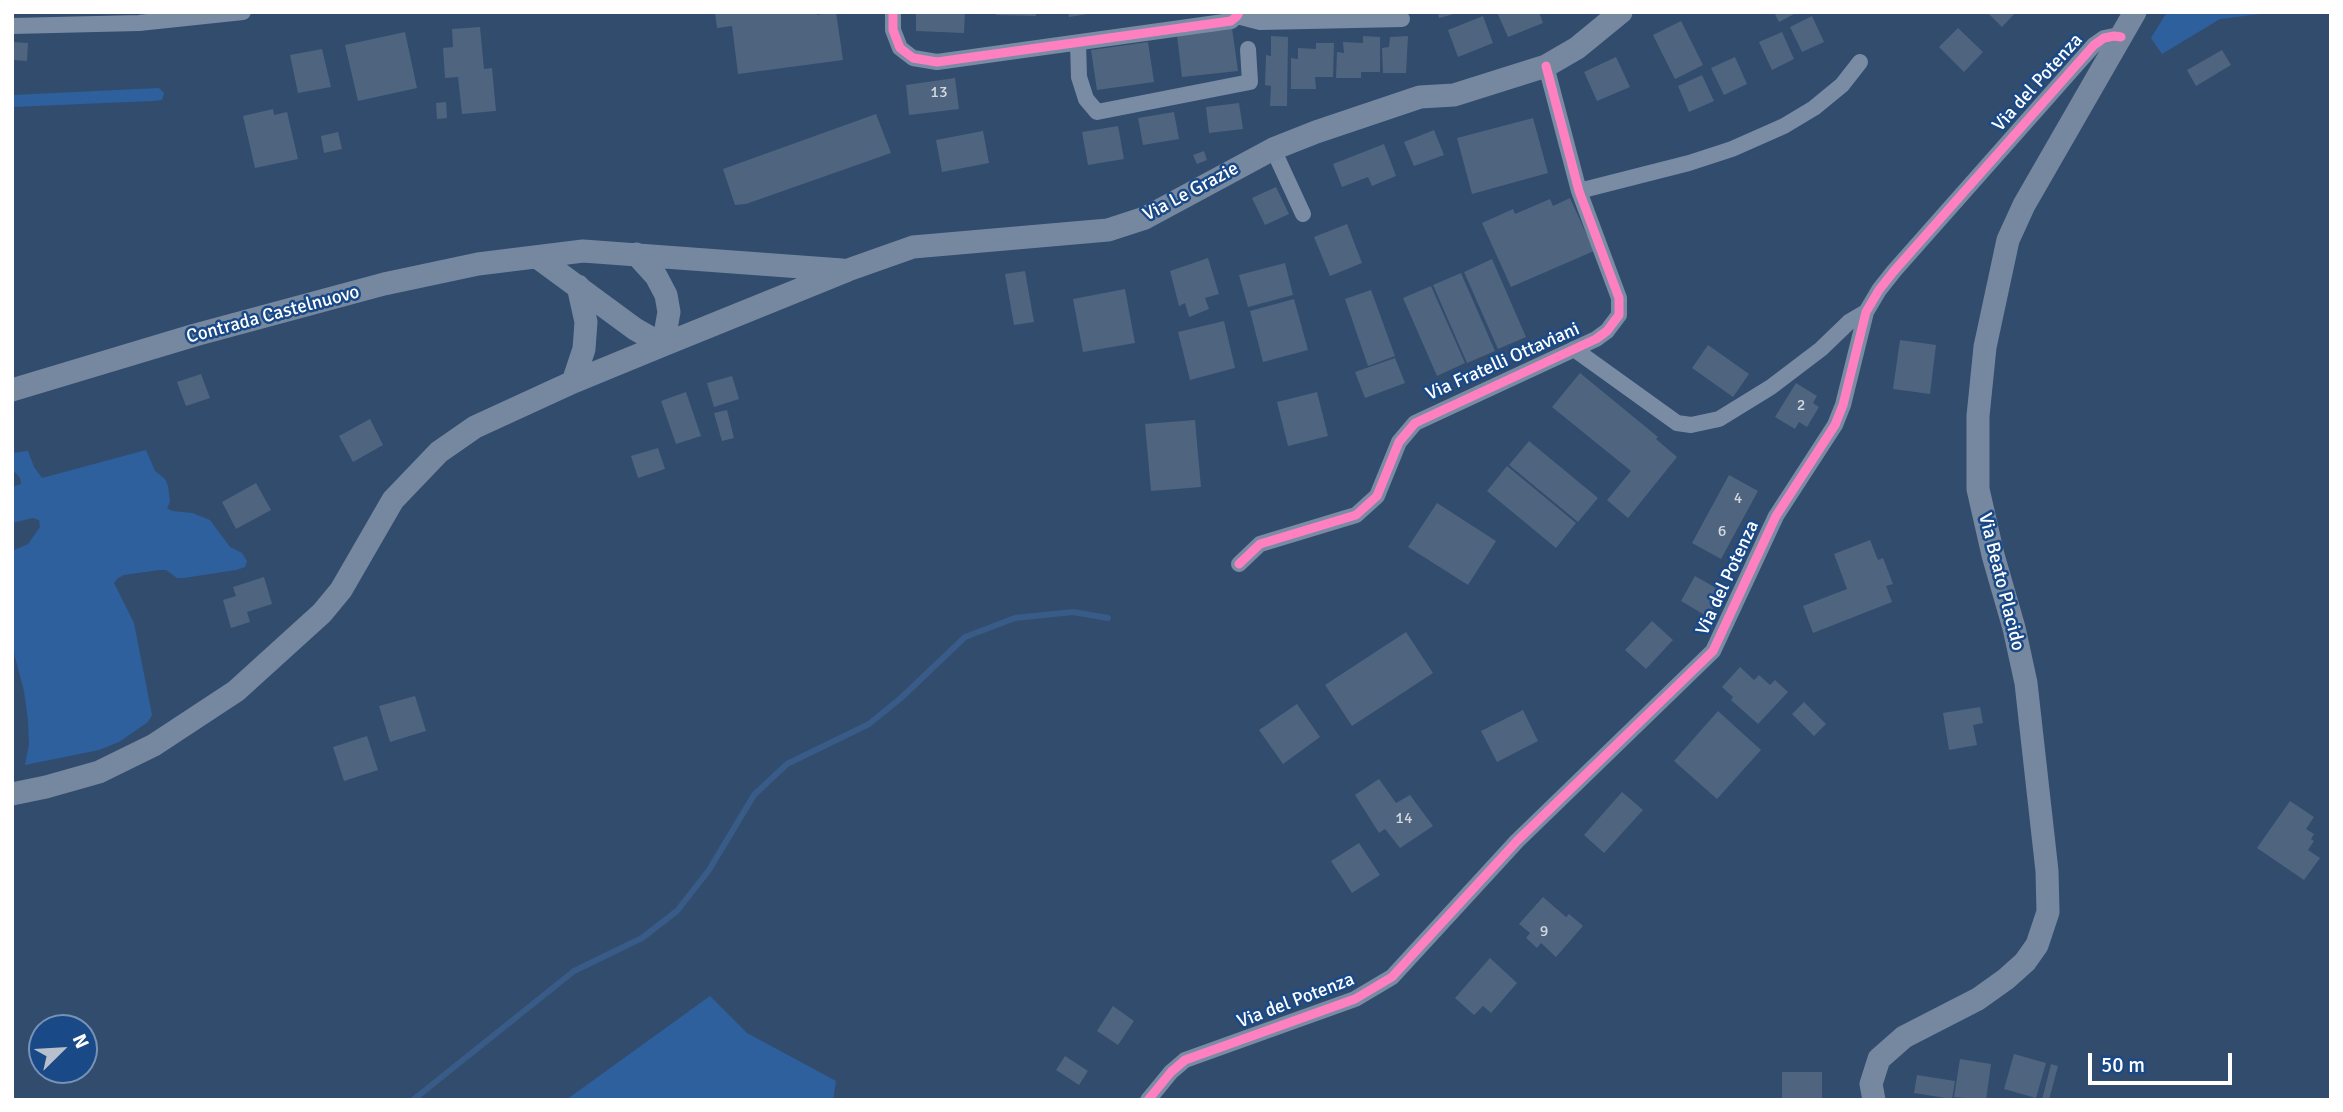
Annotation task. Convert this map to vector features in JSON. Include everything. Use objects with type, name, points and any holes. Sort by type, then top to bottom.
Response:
[{"type":"main road","name":"Via Le Grazie","points":[[12,794],[46,788],[99,772],[154,745],[236,691],[322,613],[341,590],[393,500],[439,452],[475,427],[663,345],[848,270],[913,247],[1108,230],[1145,218],[1273,149],[1316,131],[1420,97],[1454,95],[1546,66],[1577,48],[1621,12]]},
{"type":"main road","name":"Via Beato Placido","points":[[1874,1100],[1871,1084],[1879,1059],[1904,1037],[1978,999],[2006,979],[2025,962],[2037,945],[2048,912],[2047,871],[2026,683],[1978,489],[1978,416],[1985,347],[2008,240],[2024,205],[2135,12]]},
{"type":"main road","name":"Contrada Castelnuovo","points":[[12,390],[195,335],[384,284],[478,264],[583,251],[848,270]]},
{"type":"main road","points":[[537,257],[635,329],[663,345],[669,312],[666,295],[656,276],[636,254]]},
{"type":"main road","points":[[573,382],[584,349],[586,322],[579,286]]},
{"type":"street","points":[[12,26],[138,23],[243,12]]},
{"type":"street","points":[[893,12],[893,30],[900,48],[913,58],[937,62],[1231,21],[1238,14],[1259,22],[1402,19]]},
{"type":"street","name":"Via del Potenza","points":[[1148,1100],[1171,1072],[1185,1060],[1355,999],[1392,977],[1517,841],[1713,651],[1776,516],[1835,425],[1843,405],[1866,312],[1894,271],[2094,44],[2104,38],[2121,37]]},
{"type":"street","points":[[1078,43],[1079,77],[1086,99],[1097,111],[1250,82],[1248,49]]},
{"type":"street","points":[[1579,191],[1689,163],[1732,149],[1784,126],[1814,108],[1842,85],[1860,62]]},
{"type":"street","name":"Via Fratelli Ottaviani","points":[[1239,564],[1260,544],[1344,520],[1369,505],[1384,482],[1399,442],[1415,423],[1607,331],[1619,315],[1619,298],[1579,191],[1546,66]]},
{"type":"street","points":[[1273,149],[1303,214]]},
{"type":"street","name":"Via Fratelli Ottaviani","points":[[1574,348],[1678,423],[1691,425],[1719,419],[1741,406],[1821,349],[1849,322],[1866,312]]},
{"type":"shaded area","points":[[2167,12],[2276,12],[2220,19],[2162,54],[2151,38]]},
{"type":"shaded area","points":[[159,88],[164,93],[162,100],[12,107],[12,95]]},
{"type":"shaded area","points":[[146,450],[155,471],[165,479],[168,486],[170,502],[167,508],[210,520],[230,547],[242,553],[247,561],[245,567],[184,578],[177,578],[166,570],[159,570],[118,578],[114,583],[134,623],[152,715],[148,722],[119,742],[99,750],[25,765],[29,744],[28,720],[12,636],[12,551],[28,544],[40,527],[39,520],[33,518],[12,523],[12,487],[21,484],[20,478],[12,469],[12,453],[28,451],[42,478]]},
{"type":"shaded area","points":[[710,996],[747,1033],[836,1081],[833,1100],[566,1100]]},
{"type":"building","points":[[715,12],[817,12],[817,15],[836,12],[843,60],[738,74],[732,26],[717,28]]},
{"type":"building","points":[[916,12],[965,12],[964,33],[916,31]]},
{"type":"building","points":[[996,12],[1036,12],[1036,16],[996,15]]},
{"type":"building","points":[[1068,12],[1088,12],[1088,14],[1069,17]]},
{"type":"building","points":[[1438,12],[1458,12],[1458,13],[1439,18]]},
{"type":"building","points":[[1497,12],[1539,12],[1543,23],[1508,37]]},
{"type":"building","points":[[1774,12],[1798,12],[1779,22]]},
{"type":"building","points":[[1987,12],[2016,12],[2002,27]]},
{"type":"building","points":[[1483,16],[1493,43],[1458,57],[1448,30]]},
{"type":"building","points":[[1812,16],[1824,42],[1802,52],[1790,27]]},
{"type":"building","points":[[1681,21],[1703,65],[1675,79],[1653,35]]},
{"type":"building","points":[[480,27],[484,69],[492,68],[496,111],[462,114],[458,77],[445,78],[443,48],[453,47],[452,29]]},
{"type":"building","points":[[1232,28],[1238,71],[1182,77],[1177,35]]},
{"type":"building","points":[[1958,28],[1983,52],[1964,72],[1939,47]]},
{"type":"building","points":[[405,32],[417,88],[358,101],[345,45]]},
{"type":"building","points":[[1782,32],[1794,59],[1772,70],[1759,42]]},
{"type":"building","points":[[1271,36],[1288,37],[1287,106],[1270,106],[1271,86],[1265,85],[1266,55],[1271,56]]},
{"type":"building","points":[[1363,36],[1380,37],[1380,72],[1361,72],[1361,78],[1336,78],[1337,52],[1344,53],[1343,42],[1363,43]]},
{"type":"building","points":[[1408,36],[1406,73],[1383,73],[1382,48],[1389,47],[1390,37]]},
{"type":"building","points":[[12,42],[28,43],[27,61],[12,60]]},
{"type":"building","points":[[1148,42],[1154,82],[1097,90],[1091,50]]},
{"type":"building","points":[[1316,43],[1334,43],[1333,77],[1315,77],[1316,89],[1291,89],[1291,58],[1298,59],[1298,48],[1316,49]]},
{"type":"building","points":[[322,49],[331,87],[298,93],[290,55]]},
{"type":"building","points":[[2222,50],[2231,65],[2196,86],[2187,70]]},
{"type":"building","points":[[1616,57],[1630,87],[1597,101],[1584,72]]},
{"type":"building","points":[[1735,57],[1747,84],[1724,95],[1711,68]]},
{"type":"building","points":[[1702,75],[1714,101],[1689,112],[1678,86]]},
{"type":"building","points":[[955,78],[959,109],[909,115],[906,85]]},
{"type":"building","points":[[446,102],[447,118],[437,119],[436,103]]},
{"type":"building","points":[[1239,103],[1243,129],[1209,133],[1206,107]]},
{"type":"building","points":[[273,109],[274,115],[287,112],[298,159],[255,168],[243,116]]},
{"type":"building","points":[[1174,112],[1179,139],[1143,145],[1138,118]]},
{"type":"building","points":[[876,114],[891,153],[746,204],[735,205],[723,169]]},
{"type":"building","points":[[1533,118],[1548,173],[1472,194],[1457,138]]},
{"type":"building","points":[[1118,126],[1124,159],[1088,165],[1082,132]]},
{"type":"building","points":[[1434,130],[1444,155],[1414,166],[1404,142]]},
{"type":"building","points":[[983,131],[989,163],[942,172],[936,140]]},
{"type":"building","points":[[338,132],[342,149],[324,153],[321,136]]},
{"type":"building","points":[[1384,144],[1396,176],[1372,186],[1368,177],[1342,187],[1333,164]]},
{"type":"building","points":[[1204,151],[1207,160],[1197,164],[1193,155]]},
{"type":"building","points":[[1276,187],[1289,214],[1265,225],[1252,198]]},
{"type":"building","points":[[1570,198],[1594,251],[1511,287],[1482,223],[1513,209],[1515,214],[1550,199],[1553,206]]},
{"type":"building","points":[[1347,224],[1362,263],[1330,276],[1314,237]]},
{"type":"building","points":[[1208,258],[1219,294],[1205,298],[1209,309],[1189,317],[1185,303],[1179,306],[1170,271]]},
{"type":"building","points":[[1492,259],[1526,337],[1498,349],[1464,272]]},
{"type":"building","points":[[1285,263],[1293,295],[1248,307],[1239,275]]},
{"type":"building","points":[[1025,271],[1034,322],[1014,325],[1005,274]]},
{"type":"building","points":[[1461,273],[1495,351],[1467,363],[1433,285]]},
{"type":"building","points":[[1431,286],[1465,363],[1437,376],[1403,298]]},
{"type":"building","points":[[1125,289],[1135,343],[1083,352],[1073,299]]},
{"type":"building","points":[[1371,290],[1395,356],[1368,366],[1345,299]]},
{"type":"building","points":[[1294,299],[1308,350],[1263,362],[1250,311]]},
{"type":"building","points":[[1224,321],[1235,368],[1190,380],[1178,332]]},
{"type":"building","points":[[1900,340],[1936,345],[1930,394],[1893,389]]},
{"type":"building","points":[[1708,345],[1749,374],[1733,397],[1692,368]]},
{"type":"building","points":[[1395,358],[1405,383],[1365,398],[1355,372]]},
{"type":"building","points":[[1580,373],[1658,437],[1656,439],[1677,457],[1628,518],[1607,500],[1631,471],[1552,407]]},
{"type":"building","points":[[201,374],[210,398],[186,406],[177,382]]},
{"type":"building","points":[[732,376],[739,399],[714,407],[707,383]]},
{"type":"building","points":[[1796,383],[1817,396],[1813,403],[1819,407],[1807,427],[1799,422],[1795,429],[1775,417]]},
{"type":"building","points":[[686,392],[701,436],[676,444],[661,401]]},
{"type":"building","points":[[1317,392],[1328,436],[1288,446],[1277,402]]},
{"type":"building","points":[[727,410],[734,438],[722,441],[714,413]]},
{"type":"building","points":[[370,419],[383,445],[353,462],[339,436]]},
{"type":"building","points":[[1195,420],[1201,487],[1151,491],[1145,424]]},
{"type":"building","points":[[1529,441],[1598,498],[1578,522],[1509,465]]},
{"type":"building","points":[[658,448],[665,469],[638,478],[631,456]]},
{"type":"building","points":[[1507,466],[1576,523],[1556,548],[1487,491]]},
{"type":"building","points":[[1729,475],[1758,491],[1721,559],[1692,543]]},
{"type":"building","points":[[256,483],[271,510],[236,529],[222,502]]},
{"type":"building","points":[[1437,503],[1496,541],[1468,585],[1408,547]]},
{"type":"building","points":[[1870,540],[1878,560],[1883,558],[1893,584],[1886,586],[1892,602],[1813,633],[1803,606],[1847,589],[1834,554]]},
{"type":"building","points":[[1695,576],[1723,592],[1708,617],[1681,601]]},
{"type":"building","points":[[264,577],[272,604],[247,612],[250,622],[231,628],[223,600],[236,596],[233,587]]},
{"type":"building","points":[[1652,621],[1673,640],[1646,669],[1625,650]]},
{"type":"building","points":[[1406,632],[1433,673],[1352,726],[1325,685]]},
{"type":"building","points":[[1740,667],[1754,680],[1759,675],[1770,685],[1775,680],[1788,692],[1758,724],[1731,700],[1733,697],[1722,687]]},
{"type":"building","points":[[415,696],[426,731],[390,742],[379,706]]},
{"type":"building","points":[[1804,702],[1826,724],[1814,736],[1792,714]]},
{"type":"building","points":[[1297,704],[1320,737],[1283,764],[1259,730]]},
{"type":"building","points":[[1980,707],[1983,723],[1973,725],[1977,745],[1949,750],[1943,713]]},
{"type":"building","points":[[1523,710],[1538,741],[1497,762],[1481,731]]},
{"type":"building","points":[[1718,711],[1761,750],[1717,799],[1674,761]]},
{"type":"building","points":[[367,736],[378,770],[344,781],[333,747]]},
{"type":"building","points":[[1379,779],[1396,803],[1410,795],[1433,826],[1400,848],[1385,829],[1379,833],[1355,795]]},
{"type":"building","points":[[1622,792],[1643,810],[1604,853],[1584,835]]},
{"type":"building","points":[[2290,801],[2314,817],[2306,829],[2314,834],[2311,839],[2314,841],[2308,850],[2320,858],[2304,880],[2257,848]]},
{"type":"building","points":[[1359,843],[1380,875],[1352,893],[1331,861]]},
{"type":"building","points":[[1543,897],[1566,917],[1569,914],[1583,926],[1556,957],[1541,943],[1537,948],[1526,938],[1530,933],[1519,924]]},
{"type":"building","points":[[1490,958],[1517,983],[1491,1013],[1483,1006],[1474,1015],[1455,998]]},
{"type":"building","points":[[1113,1006],[1134,1021],[1118,1045],[1097,1031]]},
{"type":"building","points":[[2014,1054],[2046,1063],[2036,1098],[2004,1089]]},
{"type":"building","points":[[1065,1056],[1088,1071],[1079,1085],[1056,1070]]},
{"type":"building","points":[[1960,1059],[1991,1064],[1986,1100],[1954,1097]]},
{"type":"building","points":[[2051,1064],[2058,1066],[2049,1100],[2042,1100]]},
{"type":"building","points":[[1782,1072],[1822,1072],[1822,1100],[1782,1100]]},
{"type":"building","points":[[1917,1075],[1955,1081],[1952,1099],[1914,1093]]},
{"type":"waterway","points":[[413,1100],[574,971],[642,938],[677,911],[709,870],[754,795],[787,764],[869,724],[901,698],[965,637],[1015,618],[1073,612],[1108,618]]},
{"type":"cycle path","points":[[893,12],[893,30],[900,48],[913,58],[937,62],[1231,21],[1239,12]]},
{"type":"cycle path","points":[[1148,1100],[1171,1072],[1185,1060],[1355,999],[1392,977],[1517,841],[1713,651],[1776,516],[1835,425],[1843,405],[1866,312],[1879,290],[2094,45],[2104,38],[2121,37]]},
{"type":"cycle path","points":[[1239,564],[1260,544],[1356,515],[1377,496],[1399,442],[1415,423],[1596,339],[1607,331],[1619,315],[1619,298],[1579,191],[1546,66]]}]
